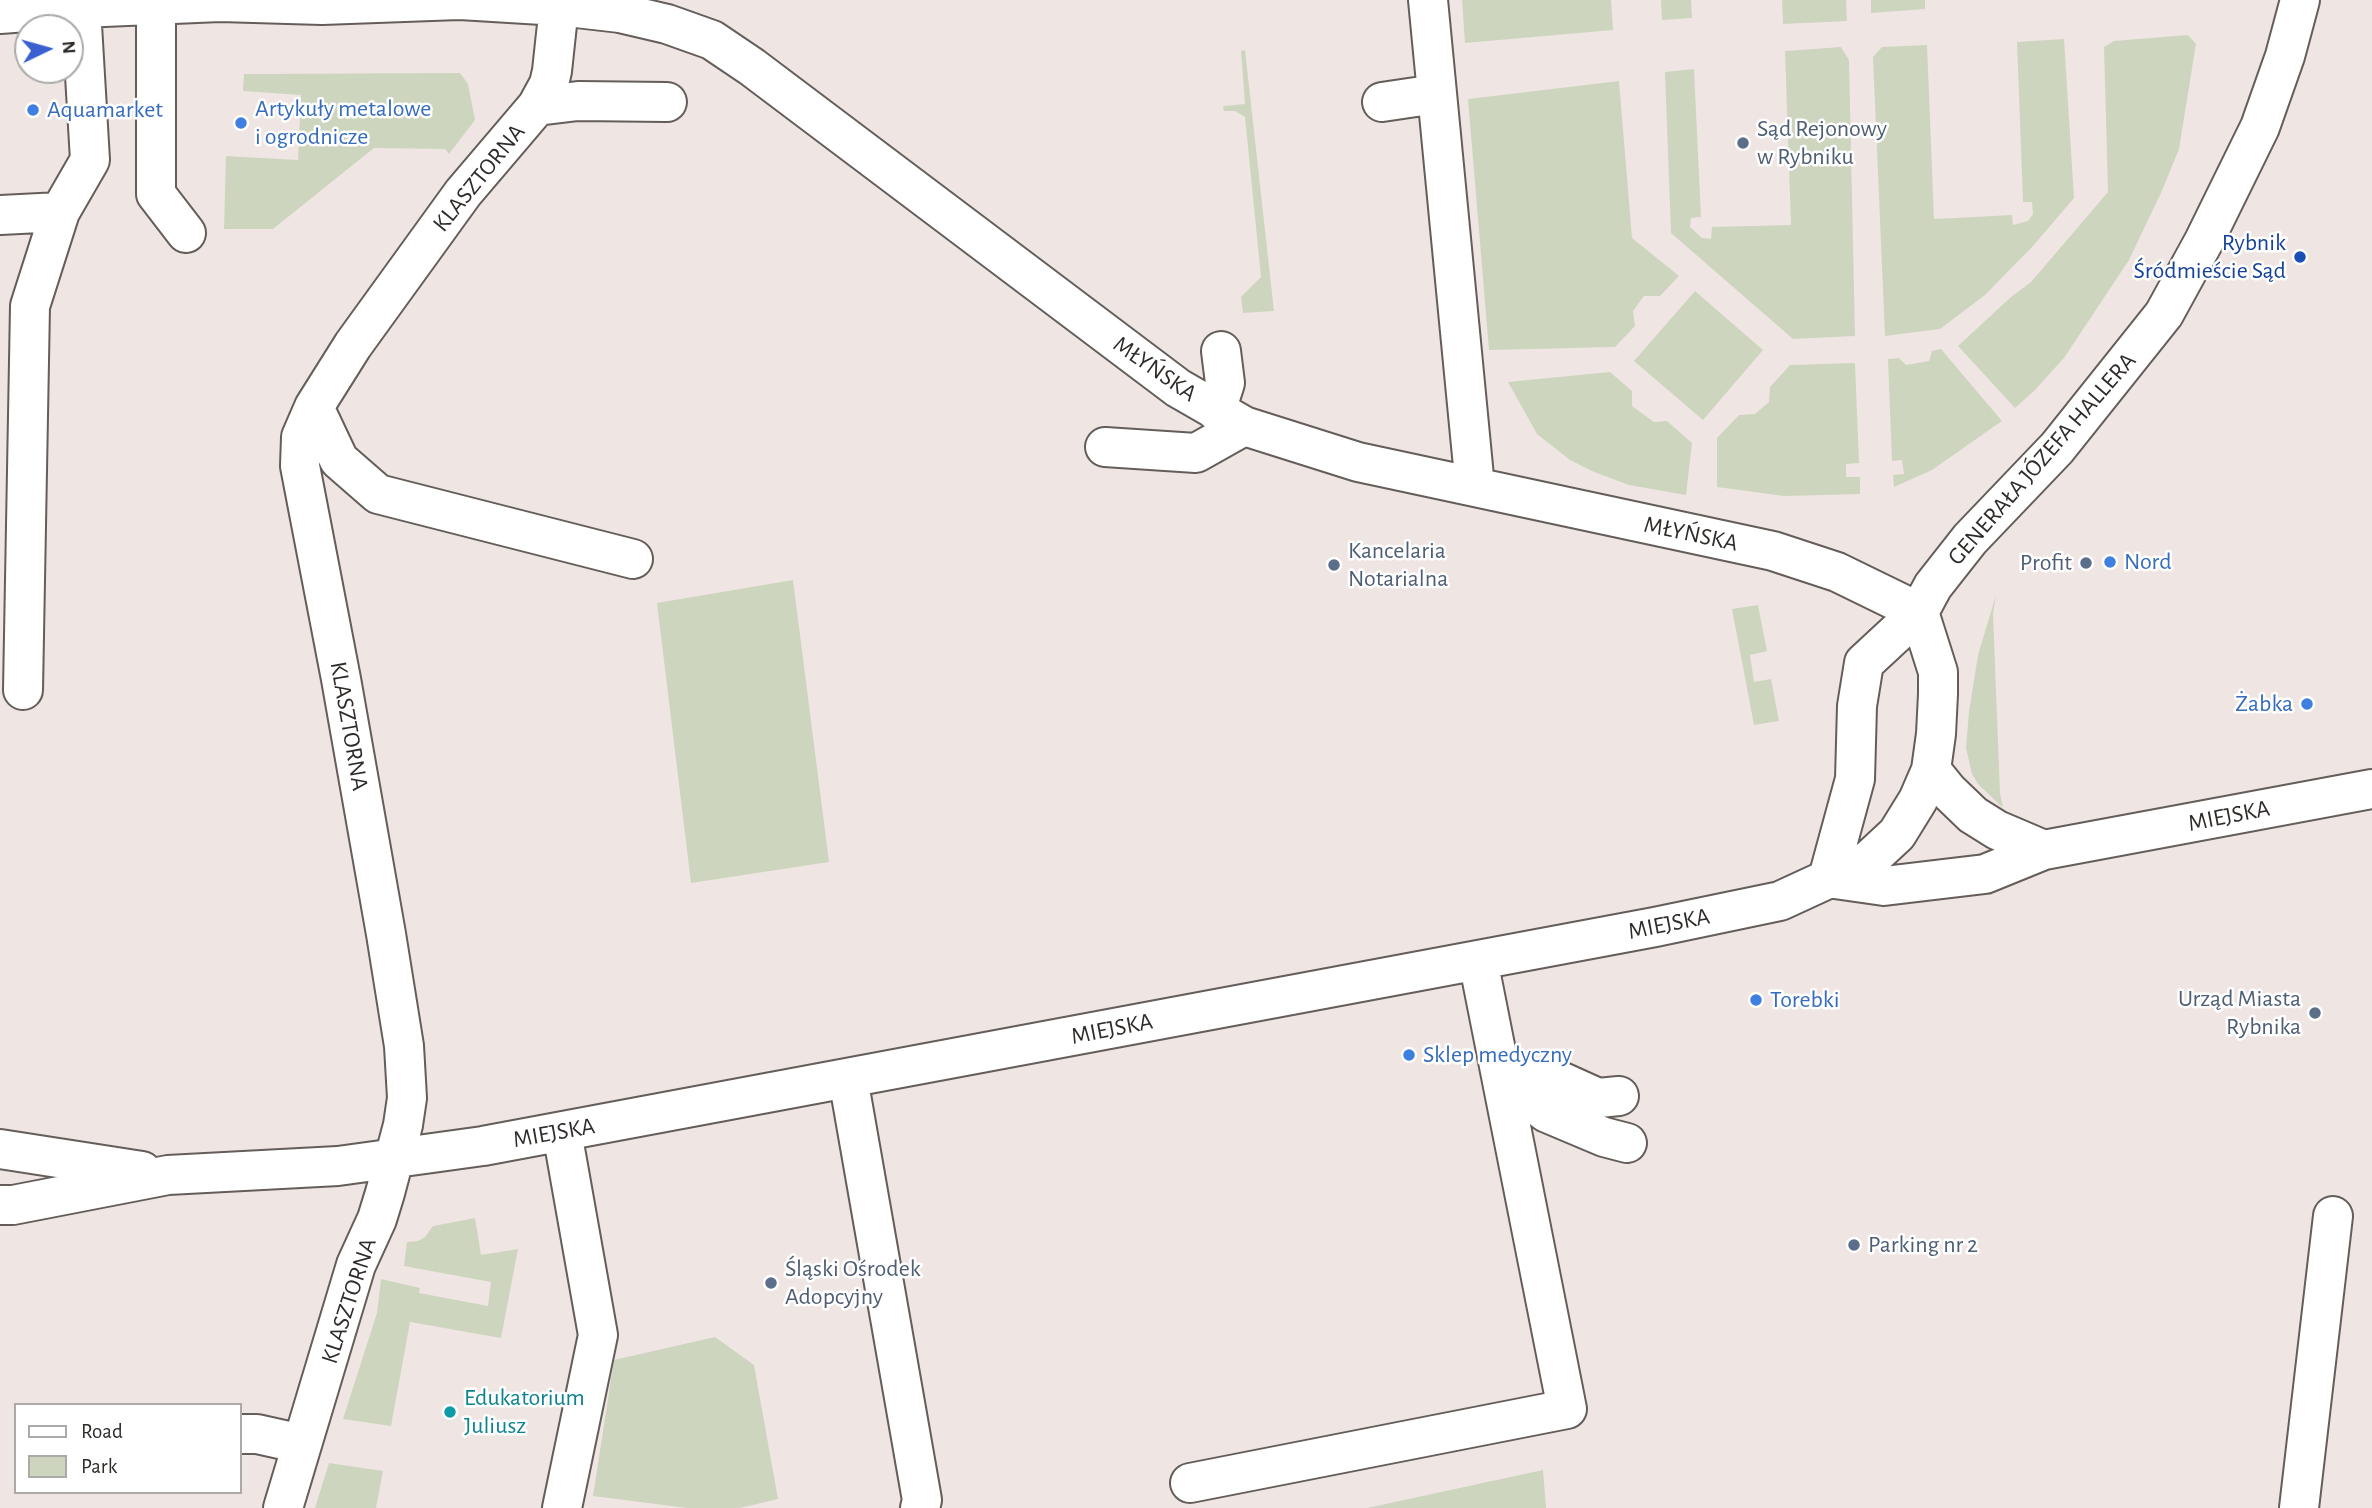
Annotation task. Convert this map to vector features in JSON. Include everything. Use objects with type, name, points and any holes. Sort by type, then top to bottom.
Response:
[{"type":"street","name":"MŁYŃSKA","points":[[0,14],[220,1],[322,5],[475,0],[620,13],[667,24],[699,34],[726,48],[1178,388],[1230,419],[1358,462],[1773,551],[1837,572],[1919,612]]},
{"type":"street","points":[[1428,0],[1475,487]]},
{"type":"street","name":"GENERAŁA JÓZEFA HALLERA","points":[[1828,878],[1855,779],[1857,706],[1864,663],[1919,612],[1933,586],[1970,539],[2057,448],[2164,314],[2204,241],[2260,127],[2285,56],[2300,0]]},
{"type":"street","points":[[156,4],[156,194],[186,233]]},
{"type":"street","name":"KLASZTORNA","points":[[283,1508],[356,1265],[377,1219],[395,1160],[407,1098],[404,1046],[341,680],[300,466],[301,437],[314,407],[354,345],[463,193],[537,106],[549,84],[552,71],[559,6]]},
{"type":"street","points":[[23,690],[30,306],[60,212],[90,160],[81,8]]},
{"type":"street","points":[[1382,102],[1436,94]]},
{"type":"street","points":[[537,106],[578,102],[667,102]]},
{"type":"street","points":[[0,215],[60,212]]},
{"type":"street","points":[[1105,447],[1196,453],[1230,419],[1221,351]]},
{"type":"street","points":[[314,407],[339,460],[378,494],[633,559]]},
{"type":"street","points":[[1828,878],[1870,860],[1898,834],[1918,800],[1931,769],[1938,712],[1938,672],[1919,612]]},
{"type":"street","points":[[1931,769],[1948,791],[1973,815],[1997,830],[2044,850]]},
{"type":"street","name":"MIEJSKA","points":[[0,1205],[13,1205],[168,1175],[325,1167],[395,1160],[562,1132],[1766,905],[1789,898],[1828,878],[1884,886],[1985,874],[2044,850],[2372,789]]},
{"type":"street","points":[[1190,1483],[1567,1409],[1478,960]]},
{"type":"street","points":[[848,1078],[922,1500],[920,1508]]},
{"type":"street","points":[[1502,1079],[1558,1080],[1598,1098],[1619,1096]]},
{"type":"street","points":[[1502,1079],[1547,1113],[1604,1137],[1627,1143]]},
{"type":"street","points":[[562,1132],[598,1335],[562,1508]]},
{"type":"street","name":"MIEJSKA","points":[[0,1149],[168,1175]]},
{"type":"street","points":[[2299,1508],[2333,1216]]},
{"type":"street","points":[[242,1434],[257,1434],[302,1444]]},
{"type":"green space","points":[[1462,0],[1611,0],[1613,30],[1465,43]]},
{"type":"green space","points":[[1661,0],[1691,0],[1692,18],[1662,20]]},
{"type":"green space","points":[[1782,0],[1846,0],[1847,21],[1783,24]]},
{"type":"green space","points":[[1871,0],[1925,0],[1925,9],[1871,13]]},
{"type":"green space","points":[[2188,35],[2196,44],[2179,149],[2161,193],[2129,260],[2064,358],[2015,408],[1958,346],[2031,282],[2108,192],[2104,47],[2114,41]]},
{"type":"green space","points":[[2064,39],[2074,198],[2033,246],[1985,295],[1940,329],[1885,336],[1873,57],[1882,47],[1927,45],[1934,219],[2012,215],[2013,225],[2028,221],[2033,214],[2032,202],[2023,202],[2017,42]]},
{"type":"green space","points":[[1841,47],[1849,60],[1855,336],[1793,339],[1671,233],[1665,72],[1694,69],[1701,217],[1691,218],[1690,227],[1702,238],[1711,239],[1712,227],[1791,225],[1785,51]]},
{"type":"green space","points":[[1245,50],[1274,311],[1243,313],[1241,297],[1261,277],[1245,117],[1235,111],[1224,111],[1223,106],[1245,104],[1241,51]]},
{"type":"green space","points":[[460,73],[468,84],[475,120],[449,154],[445,149],[374,148],[273,229],[224,229],[226,156],[298,160],[301,95],[243,91],[244,74]]},
{"type":"green space","points":[[1619,81],[1632,238],[1679,276],[1660,296],[1644,296],[1633,311],[1635,326],[1615,347],[1489,350],[1468,99]]},
{"type":"green space","points":[[1695,291],[1763,350],[1703,420],[1634,361]]},
{"type":"green space","points":[[1941,349],[2002,421],[1932,470],[1894,487],[1893,475],[1904,474],[1902,460],[1892,461],[1888,359],[1899,358],[1906,365],[1929,361],[1932,351]]},
{"type":"green space","points":[[1855,363],[1859,463],[1846,464],[1846,477],[1860,477],[1860,494],[1784,496],[1717,487],[1717,438],[1739,415],[1755,414],[1769,402],[1770,387],[1790,365]]},
{"type":"green space","points":[[1610,372],[1632,391],[1632,406],[1654,422],[1667,421],[1692,443],[1686,495],[1629,485],[1570,460],[1537,434],[1508,382]]},
{"type":"green space","points":[[793,580],[829,862],[691,883],[657,603]]},
{"type":"green space","points":[[1996,595],[1993,614],[2000,793],[2003,808],[1978,784],[1972,774],[1966,748],[1978,655]]},
{"type":"green space","points":[[1758,605],[1767,651],[1750,655],[1754,682],[1771,679],[1779,721],[1754,725],[1732,609]]},
{"type":"green space","points":[[475,1218],[481,1255],[518,1249],[501,1338],[410,1322],[391,1426],[343,1419],[377,1313],[381,1279],[420,1288],[419,1293],[488,1306],[491,1282],[404,1266],[407,1242],[425,1237],[433,1226]]},
{"type":"green space","points":[[715,1337],[754,1365],[778,1499],[740,1508],[687,1508],[593,1496],[614,1360]]},
{"type":"green space","points":[[329,1463],[383,1471],[376,1508],[315,1508]]},
{"type":"green space","points":[[1543,1470],[1546,1508],[1367,1508]]},
{"type":"place","name":"Aquamarket","points":[[33,110]]},
{"type":"place","name":"Artykuły metalowe i ogrodnicze","points":[[241,123]]},
{"type":"place","name":"Sąd Rejonowy w Rybniku","points":[[1743,143]]},
{"type":"place","name":"Rybnik Śródmieście Sąd","points":[[2300,257]]},
{"type":"place","name":"Nord","points":[[2110,562]]},
{"type":"place","name":"Profit","points":[[2086,563]]},
{"type":"place","name":"Kancelaria Notarialna","points":[[1334,565]]},
{"type":"place","name":"Żabka","points":[[2307,704]]},
{"type":"place","name":"Torebki","points":[[1756,1000]]},
{"type":"place","name":"Urząd Miasta Rybnika","points":[[2315,1013]]},
{"type":"place","name":"Sklep medyczny","points":[[1409,1055]]},
{"type":"place","name":"Parking nr 2","points":[[1854,1245]]},
{"type":"place","name":"Śląski Ośrodek Adopcyjny","points":[[771,1283]]},
{"type":"place","name":"Edukatorium Juliusz","points":[[450,1412]]}]
